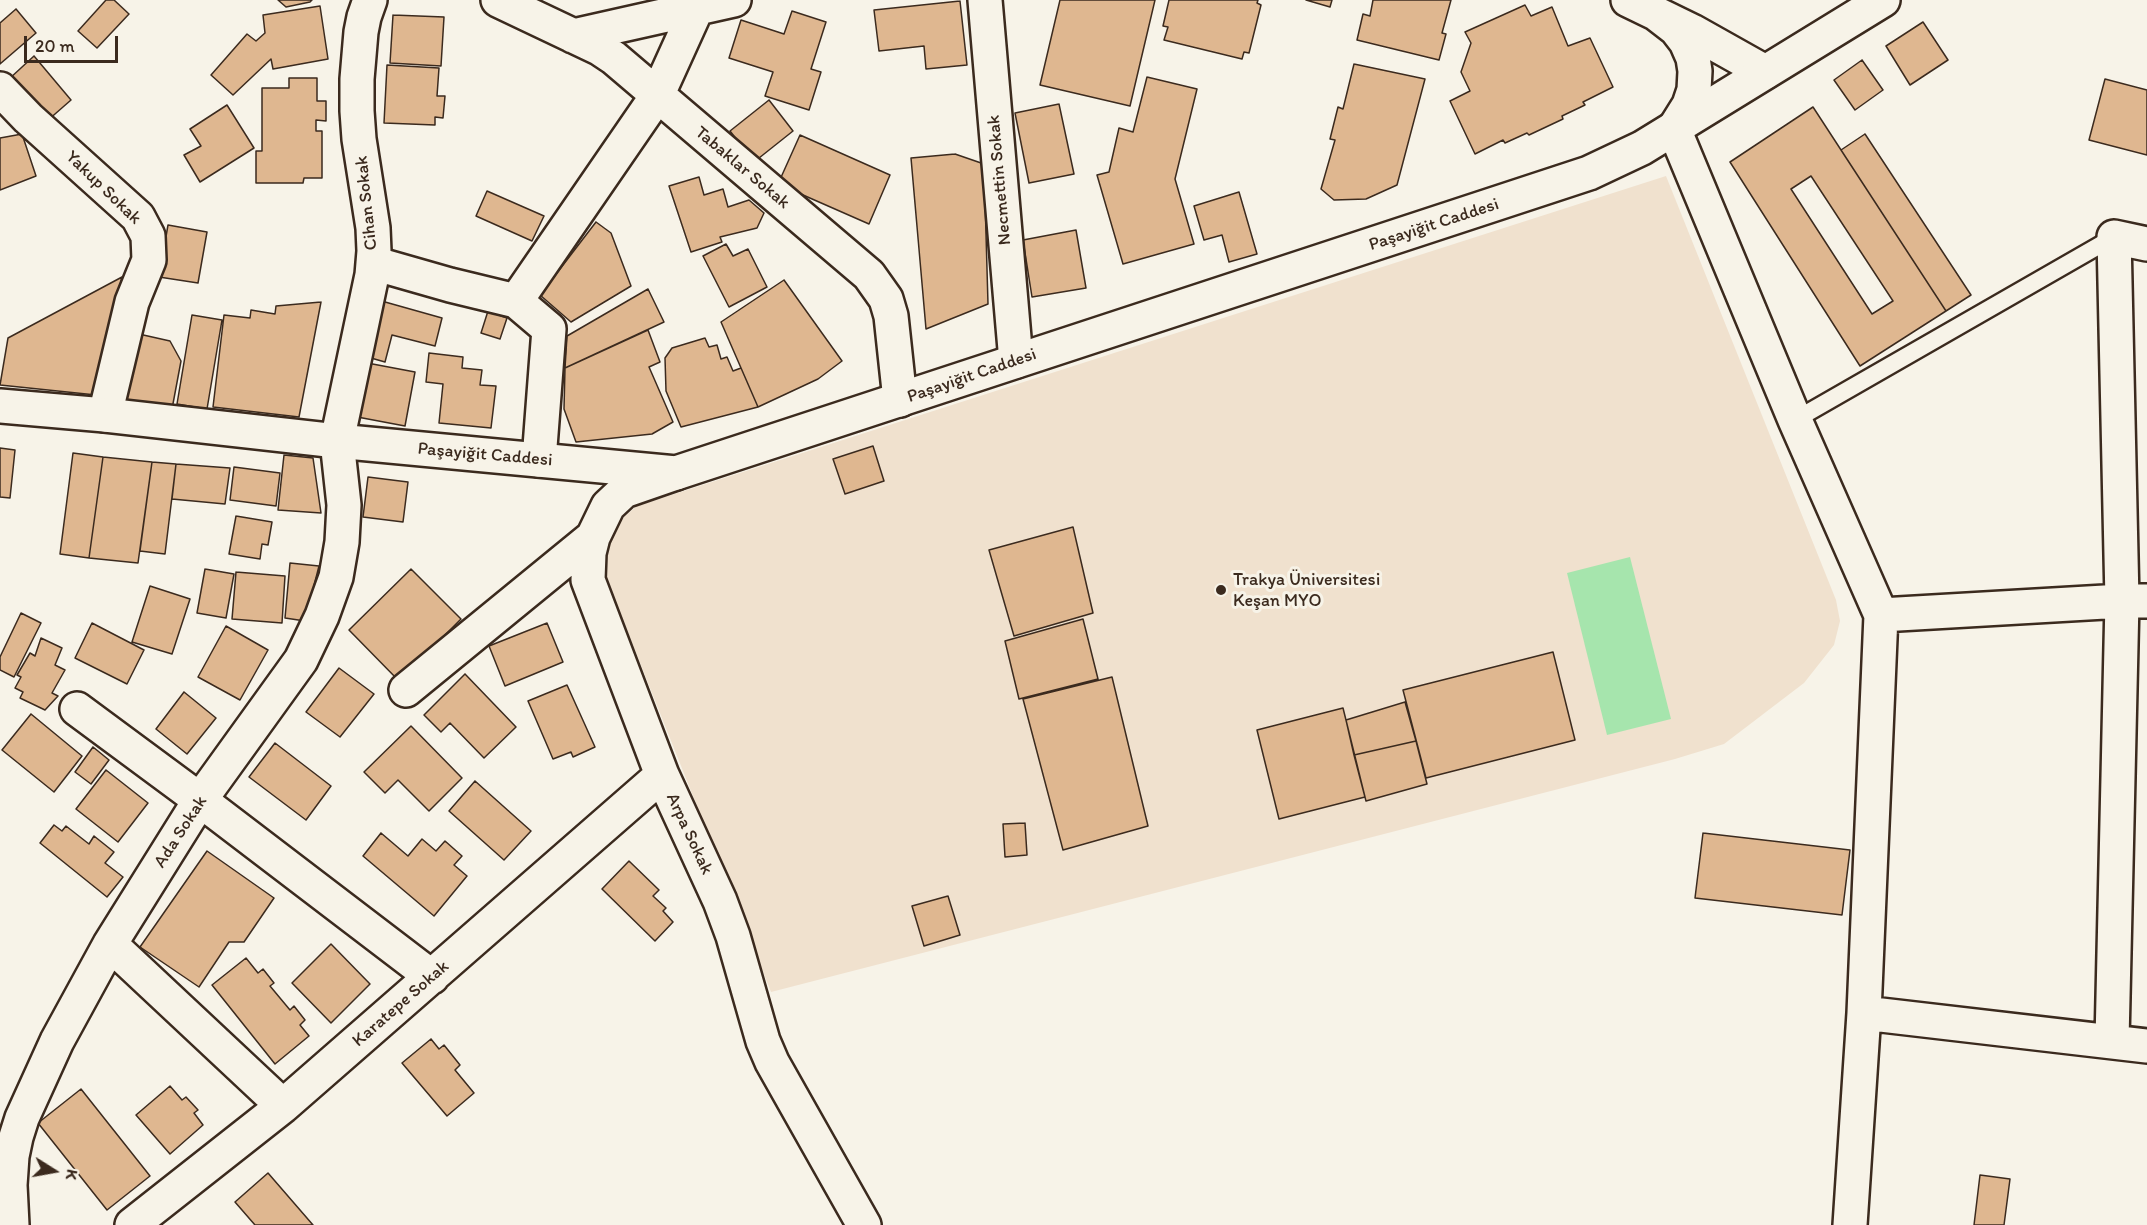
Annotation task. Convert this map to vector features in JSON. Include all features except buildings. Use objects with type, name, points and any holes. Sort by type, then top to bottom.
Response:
[{"type":"street","name":"Cihan Sokak","points":[[337,441],[373,263],[373,228],[359,139],[357,90],[364,17],[370,0]]},
{"type":"street","name":"Tabaklar Sokak","points":[[498,0],[614,58],[869,275],[886,299],[891,316],[900,400]]},
{"type":"street","points":[[573,36],[734,0]]},
{"type":"street","name":"Necmettin Sokak","points":[[985,0],[1016,361]]},
{"type":"street","points":[[1819,39],[1864,0]]},
{"type":"street","name":"Paşayiğit Caddesi","points":[[0,406],[676,473],[1569,180],[1615,162],[1674,129],[1883,0]]},
{"type":"street","points":[[1641,6],[1765,72]]},
{"type":"street","points":[[1641,6],[1676,29],[1686,42],[1693,58],[1694,90],[1689,105],[1674,129],[1795,420],[1881,615],[1864,1013],[1850,1225]]},
{"type":"street","points":[[516,301],[657,96],[696,10]]},
{"type":"street","name":"Yakup Sokak","points":[[0,89],[28,118],[138,217],[148,236],[149,260],[130,308],[105,415]]},
{"type":"street","points":[[2112,1041],[2134,601],[2114,237],[2147,244]]},
{"type":"street","points":[[373,263],[516,301],[549,329],[539,460]]},
{"type":"street","name":"Ada Sokak","points":[[12,1225],[10,1185],[12,1156],[22,1118],[57,1041],[110,944],[200,800],[301,660],[322,616],[336,577],[342,542],[344,505],[337,441]]},
{"type":"street","name":"Arpa Sokak","points":[[573,463],[595,471],[607,483],[610,490],[588,566],[591,592],[662,775],[720,901],[733,936],[753,1012],[772,1062],[864,1225]]},
{"type":"street","points":[[406,690],[598,526],[612,501],[624,491],[676,473]]},
{"type":"street","points":[[1881,615],[2134,601]]},
{"type":"street","points":[[77,709],[432,978]]},
{"type":"street","name":"Karatepe Sokak","points":[[132,1225],[283,1106],[662,775]]},
{"type":"street","points":[[110,944],[283,1106]]},
{"type":"street","points":[[1864,1013],[2147,1046]]},
{"type":"street","points":[[0,1202],[12,1225]]},
{"type":"lane","points":[[1795,420],[2114,237]]},
{"type":"shaded area","name":"Trakya Üniversitesi Keşan MYO","points":[[1666,176],[1836,600],[1840,621],[1834,645],[1804,683],[1724,744],[1675,759],[771,992],[607,580],[604,563],[607,545],[625,516],[637,506]]},
{"type":"green space","points":[[1630,557],[1671,719],[1607,735],[1567,573]]},
{"type":"place","name":"Trakya Üniversitesi Keşan MYO","points":[[1221,590]]}]
